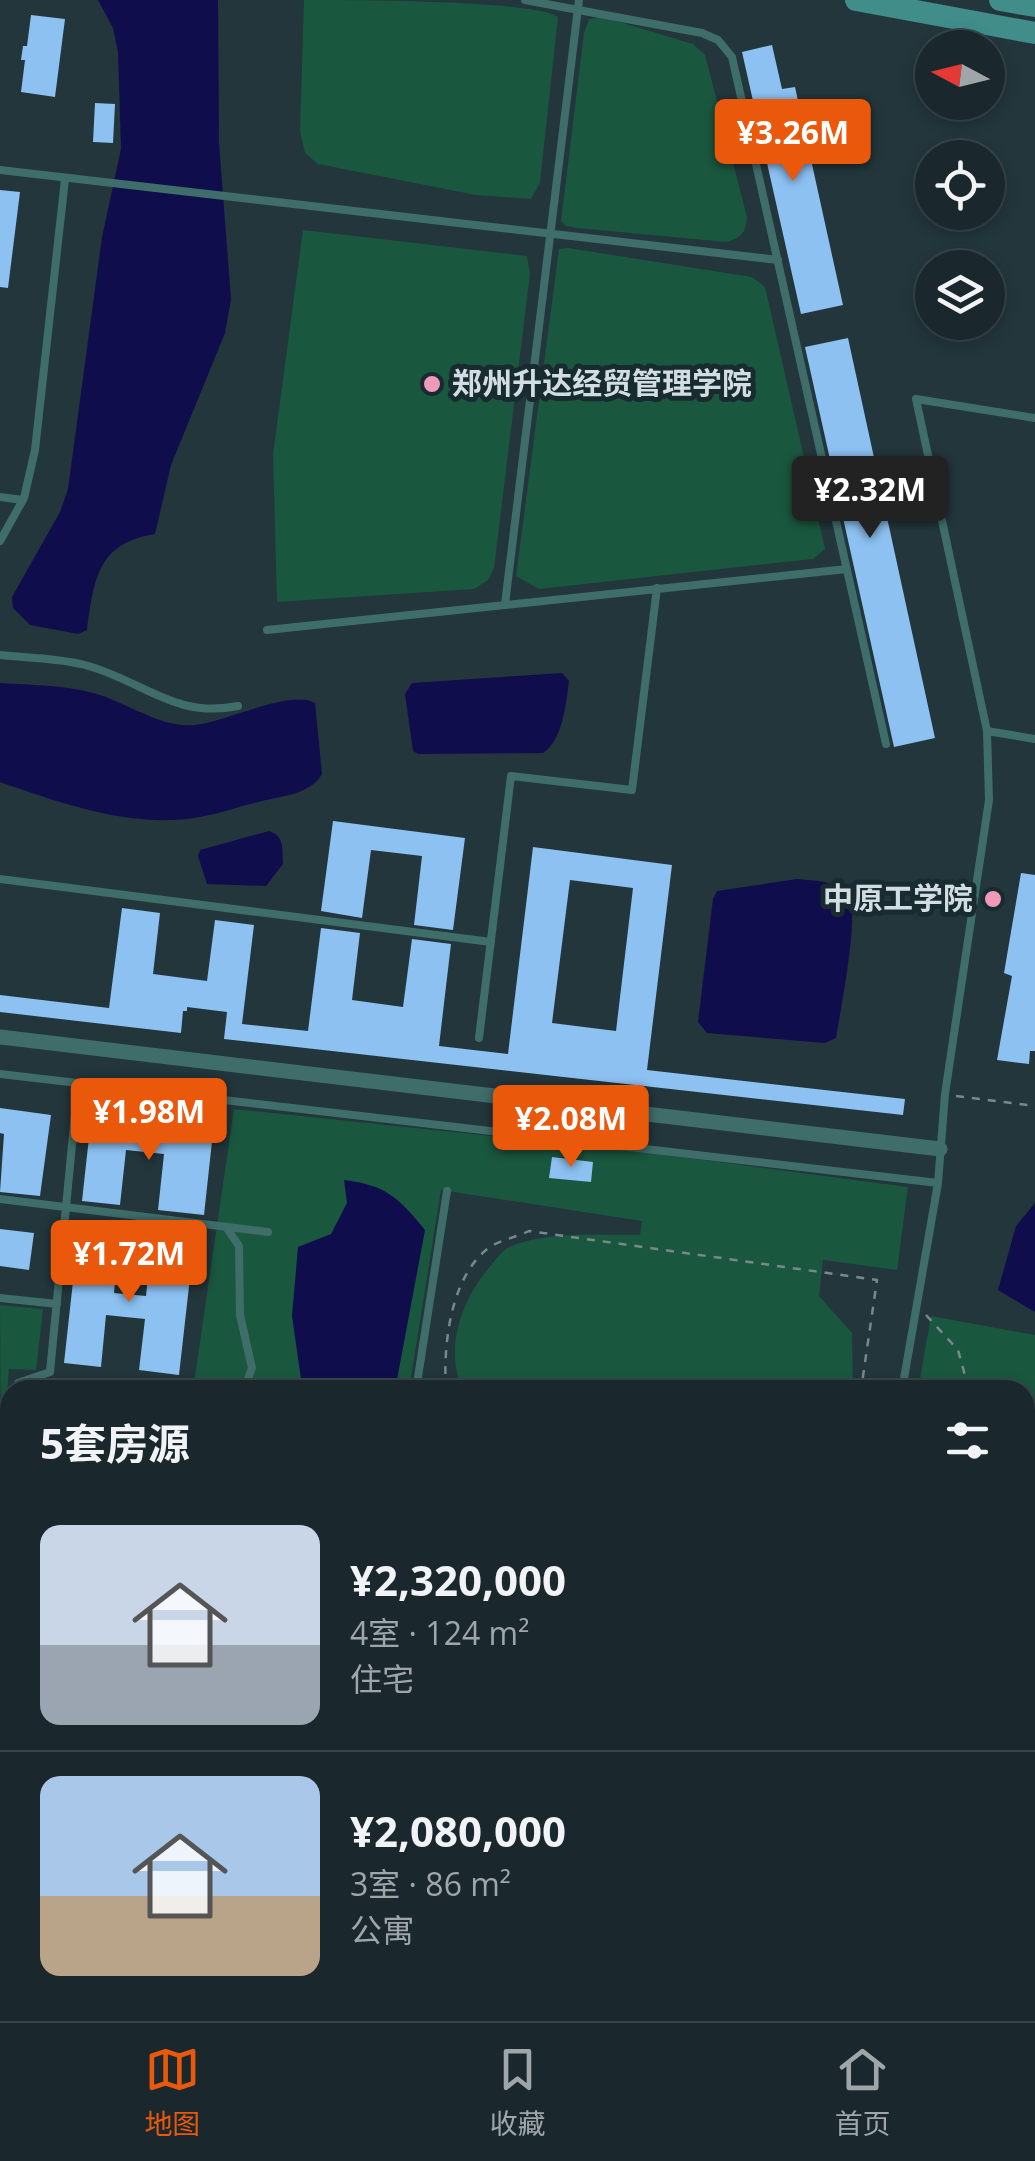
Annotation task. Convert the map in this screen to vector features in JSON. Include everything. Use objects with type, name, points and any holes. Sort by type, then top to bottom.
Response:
[{"type":"main road","points":[[856,0],[1030,32],[1032,4],[1000,0]]},
{"type":"street","points":[[0,1037],[940,1149]]},
{"type":"lane","points":[[525,0],[578,5],[702,33],[718,40],[732,56],[886,744]]},
{"type":"lane","points":[[506,604],[578,5]]},
{"type":"lane","points":[[0,170],[778,260]]},
{"type":"lane","points":[[0,541],[23,500],[35,450],[65,179]]},
{"type":"lane","points":[[904,1380],[938,1183],[945,1094],[989,800],[986,731],[916,399],[1035,418]]},
{"type":"lane","points":[[0,497],[23,500]]},
{"type":"lane","points":[[268,630],[847,568]]},
{"type":"lane","points":[[479,1038],[510,776],[632,790],[658,588]]},
{"type":"lane","points":[[0,656],[81,664],[115,675],[156,697],[195,709],[238,706]]},
{"type":"lane","points":[[986,731],[1035,739]]},
{"type":"lane","points":[[0,878],[491,942]]},
{"type":"lane","points":[[0,1074],[938,1183]]},
{"type":"lane","points":[[33,1380],[50,1372],[78,1083]]},
{"type":"lane","points":[[418,1380],[447,1191]]},
{"type":"lane","points":[[0,1198],[268,1232]]},
{"type":"lane","points":[[226,1227],[239,1246],[240,1315],[252,1368],[248,1380]]},
{"type":"lane","points":[[0,1298],[57,1304]]},
{"type":"path","points":[[945,1094],[1035,1106]]},
{"type":"path","points":[[445,1380],[444,1360],[456,1292],[486,1249],[530,1231],[877,1280],[862,1380]]},
{"type":"path","points":[[917,1305],[958,1350],[966,1380]]},
{"type":"green space","points":[[304,0],[479,4],[542,11],[558,17],[540,183],[531,199],[476,195],[318,164],[305,153],[300,131]]},
{"type":"green space","points":[[603,17],[693,44],[705,55],[747,217],[739,237],[726,242],[577,228],[561,221],[584,33],[589,19]]},
{"type":"green space","points":[[303,230],[527,256],[530,274],[494,568],[488,580],[474,589],[277,602],[273,455]]},
{"type":"green space","points":[[559,249],[752,277],[765,287],[825,549],[813,559],[539,589],[516,576]]},
{"type":"green space","points":[[234,1109],[651,1153],[908,1187],[897,1270],[823,1260],[819,1296],[852,1333],[853,1380],[460,1380],[455,1343],[463,1311],[478,1282],[503,1251],[524,1242],[557,1236],[640,1235],[642,1221],[441,1190],[411,1380],[194,1380]]},
{"type":"green space","points":[[0,1305],[43,1309],[36,1370],[9,1369],[8,1380],[0,1380]]},
{"type":"green space","points":[[931,1316],[1035,1335],[1035,1380],[920,1380]]},
{"type":"shaded area","points":[[98,0],[218,0],[219,143],[231,299],[225,333],[171,465],[155,534],[121,546],[110,555],[96,580],[87,630],[78,634],[30,625],[13,608],[12,597],[60,512],[68,489],[102,237],[121,149],[118,52],[113,28]]},
{"type":"shaded area","points":[[562,673],[569,681],[562,720],[555,739],[543,753],[413,751],[405,694],[412,683]]},
{"type":"shaded area","points":[[0,683],[82,690],[181,725],[208,723],[290,700],[315,703],[322,774],[311,786],[295,793],[183,819],[128,818],[63,803],[0,782]]},
{"type":"shaded area","points":[[269,831],[280,840],[283,864],[266,886],[207,884],[198,856],[200,850]]},
{"type":"shaded area","points":[[797,879],[839,886],[849,895],[852,905],[848,964],[836,1038],[825,1043],[707,1033],[698,1022],[717,891]]},
{"type":"shaded area","points":[[344,1180],[371,1185],[407,1209],[425,1230],[397,1380],[301,1380],[292,1316],[298,1247],[331,1234],[347,1203]]},
{"type":"shaded area","points":[[1035,1203],[1035,1312],[998,1290],[1016,1226]]},
{"type":"building","points":[[31,15],[65,19],[55,97],[21,92],[25,60],[21,60]]},
{"type":"building","points":[[772,45],[782,89],[795,87],[843,305],[801,314],[742,52]]},
{"type":"building","points":[[95,103],[115,104],[113,143],[93,142]]},
{"type":"building","points":[[0,190],[20,192],[8,288],[0,287]]},
{"type":"building","points":[[848,338],[935,738],[894,747],[805,347]]},
{"type":"building","points":[[333,821],[465,838],[453,930],[414,925],[422,856],[371,850],[362,918],[321,911]]},
{"type":"building","points":[[533,847],[672,865],[647,1070],[905,1099],[903,1115],[224,1039],[227,1012],[187,1007],[181,1033],[0,1012],[0,995],[109,1008],[122,908],[160,913],[153,974],[207,981],[215,920],[254,925],[242,1024],[308,1031],[321,928],[360,933],[352,1000],[403,1007],[412,939],[451,944],[439,1046],[508,1054]],"holes":[[[570,880],[633,888],[616,1031],[552,1023]]]},
{"type":"building","points":[[1021,873],[1035,875],[1035,1051],[1030,1051],[1029,1064],[997,1060],[1012,976],[1004,973]]},
{"type":"building","points":[[0,1108],[51,1115],[40,1196],[0,1192],[4,1134],[0,1133]]},
{"type":"building","points":[[91,1119],[213,1132],[204,1215],[158,1210],[164,1154],[126,1150],[120,1205],[82,1201]]},
{"type":"building","points":[[552,1157],[593,1162],[591,1182],[549,1178]]},
{"type":"building","points":[[0,1229],[34,1233],[29,1270],[0,1266]]},
{"type":"building","points":[[78,1236],[119,1241],[114,1293],[146,1296],[151,1246],[193,1251],[179,1375],[139,1370],[145,1319],[106,1315],[101,1367],[64,1363]]},
{"type":"place","name":"郑州升达经贸管理学院","points":[[432,384]]},
{"type":"place","name":"中原工学院","points":[[993,899]]}]
